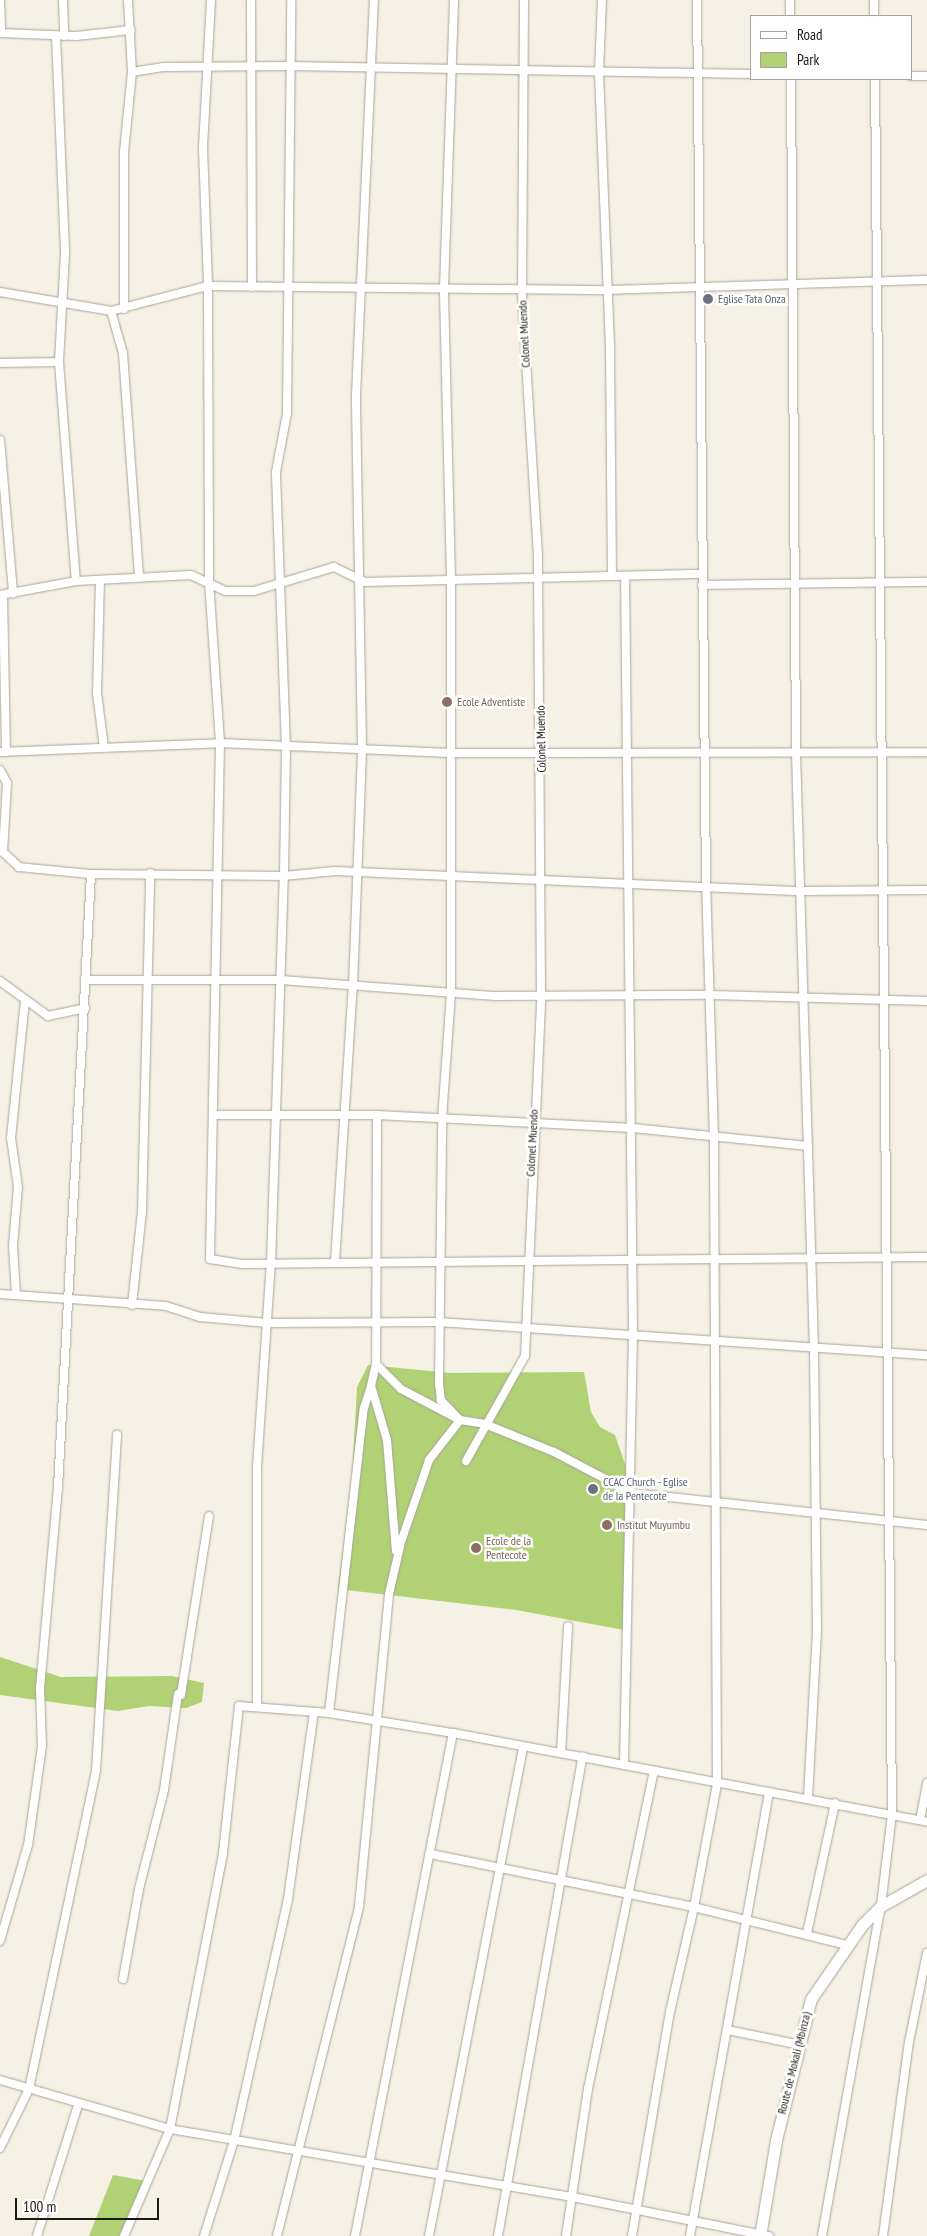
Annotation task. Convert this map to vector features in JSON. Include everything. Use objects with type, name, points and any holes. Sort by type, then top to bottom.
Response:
[{"type":"street","points":[[0,0],[0,33],[60,36],[131,30]]},
{"type":"street","points":[[62,0],[60,36],[63,305],[59,362],[76,581]]},
{"type":"street","points":[[124,310],[124,152],[132,72],[128,0]]},
{"type":"street","points":[[211,0],[203,148],[208,286],[209,581],[220,743],[220,872],[214,1115],[214,1212],[208,1254],[214,1261],[271,1263],[927,1256]]},
{"type":"street","points":[[251,0],[252,286]]},
{"type":"street","points":[[257,1707],[257,1467],[271,1263],[274,1118],[284,876],[286,747],[276,472],[287,413],[291,0]]},
{"type":"street","points":[[335,1262],[343,1116],[354,986],[362,747],[356,395],[374,0]]},
{"type":"street","points":[[454,0],[450,67],[444,288],[451,579],[448,877],[450,992],[442,1119],[439,1322],[440,1393],[460,1420]]},
{"type":"street","name":"Colonel Muendo","points":[[466,1462],[485,1424],[523,1365],[533,1124],[541,996],[542,753],[538,577],[522,291],[522,69],[524,0]]},
{"type":"street","points":[[602,0],[599,73],[608,290],[612,576]]},
{"type":"street","points":[[632,2236],[666,2030],[694,1907],[717,1784],[713,1503],[714,1137],[711,995],[706,885],[697,0]]},
{"type":"street","points":[[790,0],[790,15]]},
{"type":"street","points":[[874,0],[874,15]]},
{"type":"street","points":[[132,72],[208,66],[290,66],[450,67],[599,73],[697,72],[750,74]]},
{"type":"street","points":[[912,76],[927,76]]},
{"type":"street","points":[[791,80],[793,585],[796,753],[812,1258],[817,1631],[808,1799]]},
{"type":"street","points":[[822,2236],[881,1906],[892,1814],[875,80]]},
{"type":"street","points":[[0,292],[63,305],[111,311],[124,310],[208,286],[444,288],[522,291],[791,286],[877,280],[927,280]]},
{"type":"street","points":[[111,311],[123,353],[139,577]]},
{"type":"street","points":[[0,362],[59,362]]},
{"type":"street","points":[[0,440],[13,593]]},
{"type":"street","points":[[702,574],[359,582],[334,567],[280,583],[270,589],[231,592],[191,574],[76,581],[1,595],[3,752],[220,743],[286,747],[362,747],[450,753],[796,753],[881,749],[927,752]]},
{"type":"street","points":[[624,1764],[632,1493],[633,1335],[632,995],[628,885],[625,576]]},
{"type":"street","points":[[100,580],[97,693],[104,748]]},
{"type":"street","points":[[702,585],[927,582]]},
{"type":"street","points":[[0,770],[7,783],[3,852],[19,867],[92,874],[220,872],[284,876],[357,872],[628,885],[706,885],[801,891],[927,890]]},
{"type":"street","points":[[132,1305],[142,1212],[150,873]]},
{"type":"street","points":[[0,1940],[28,1845],[38,1786],[40,1687],[68,1302],[86,1008],[92,874]]},
{"type":"street","points":[[87,980],[218,978],[281,980],[450,992],[541,996],[711,995],[885,998],[927,1001]]},
{"type":"street","points":[[0,981],[48,1016],[86,1008]]},
{"type":"street","points":[[16,1295],[13,1246],[18,1187],[11,1138],[25,1000]]},
{"type":"street","points":[[214,1115],[274,1118],[377,1115],[633,1128],[808,1146]]},
{"type":"street","points":[[329,1713],[363,1417],[376,1364],[377,1115]]},
{"type":"street","points":[[0,1294],[68,1302],[166,1306],[200,1317],[267,1323],[375,1324],[439,1322],[814,1349],[886,1351],[927,1355]]},
{"type":"street","points":[[376,1364],[415,1399],[460,1420],[485,1424],[554,1452],[632,1493],[713,1503],[814,1510],[889,1519],[927,1526]]},
{"type":"street","points":[[371,1386],[387,1440],[397,1560]]},
{"type":"street","points":[[277,2236],[300,2150],[359,1906],[379,1721],[386,1622],[397,1560],[429,1460],[460,1420]]},
{"type":"street","points":[[0,2148],[29,2089],[96,1770],[117,1435]]},
{"type":"street","points":[[123,1979],[138,1889],[164,1790],[209,1516]]},
{"type":"street","points":[[560,1753],[568,1626]]},
{"type":"street","points":[[124,2236],[170,2129],[223,1854],[239,1706],[329,1713],[453,1733],[523,1747],[583,1756],[717,1784],[924,1821],[927,1783]]},
{"type":"street","points":[[204,2236],[234,2142],[288,1898],[314,1712]]},
{"type":"street","points":[[355,2236],[372,2164],[453,1733]]},
{"type":"street","points":[[429,2236],[523,1747]]},
{"type":"street","points":[[498,2236],[583,1756]]},
{"type":"street","points":[[566,2236],[588,2090],[654,1771]]},
{"type":"street","points":[[690,2236],[749,1919],[768,1792]]},
{"type":"street","points":[[807,1933],[835,1804]]},
{"type":"street","points":[[431,1854],[749,1919],[846,1945]]},
{"type":"street","name":"Route de Mokali (Mbinza)","points":[[763,2235],[796,2044],[811,1999],[846,1945],[881,1906],[927,1880]]},
{"type":"street","points":[[883,2236],[909,2042],[927,1954]]},
{"type":"street","points":[[727,2030],[796,2044]]},
{"type":"street","points":[[0,2080],[78,2105],[170,2129],[234,2142],[300,2150],[440,2177],[573,2197],[763,2235]]},
{"type":"street","points":[[37,2236],[78,2105]]},
{"type":"green space","points":[[368,1365],[451,1373],[584,1372],[591,1412],[600,1427],[615,1435],[626,1467],[624,1630],[516,1610],[338,1589],[352,1478],[357,1387]]},
{"type":"green space","points":[[0,1657],[61,1677],[172,1676],[204,1683],[202,1702],[186,1708],[149,1706],[118,1711],[0,1695]]},
{"type":"green space","points":[[113,2175],[152,2182],[128,2236],[89,2236]]},
{"type":"place","name":"Eglise Tata Onza","points":[[708,299]]},
{"type":"place","name":"Ecole Adventiste","points":[[447,702]]},
{"type":"place","name":"CCAC Church - Eglise de la Pentecote","points":[[593,1489]]},
{"type":"place","name":"Institut Muyumbu","points":[[607,1525]]},
{"type":"place","name":"Ecole de la Pentecote","points":[[476,1548]]}]
